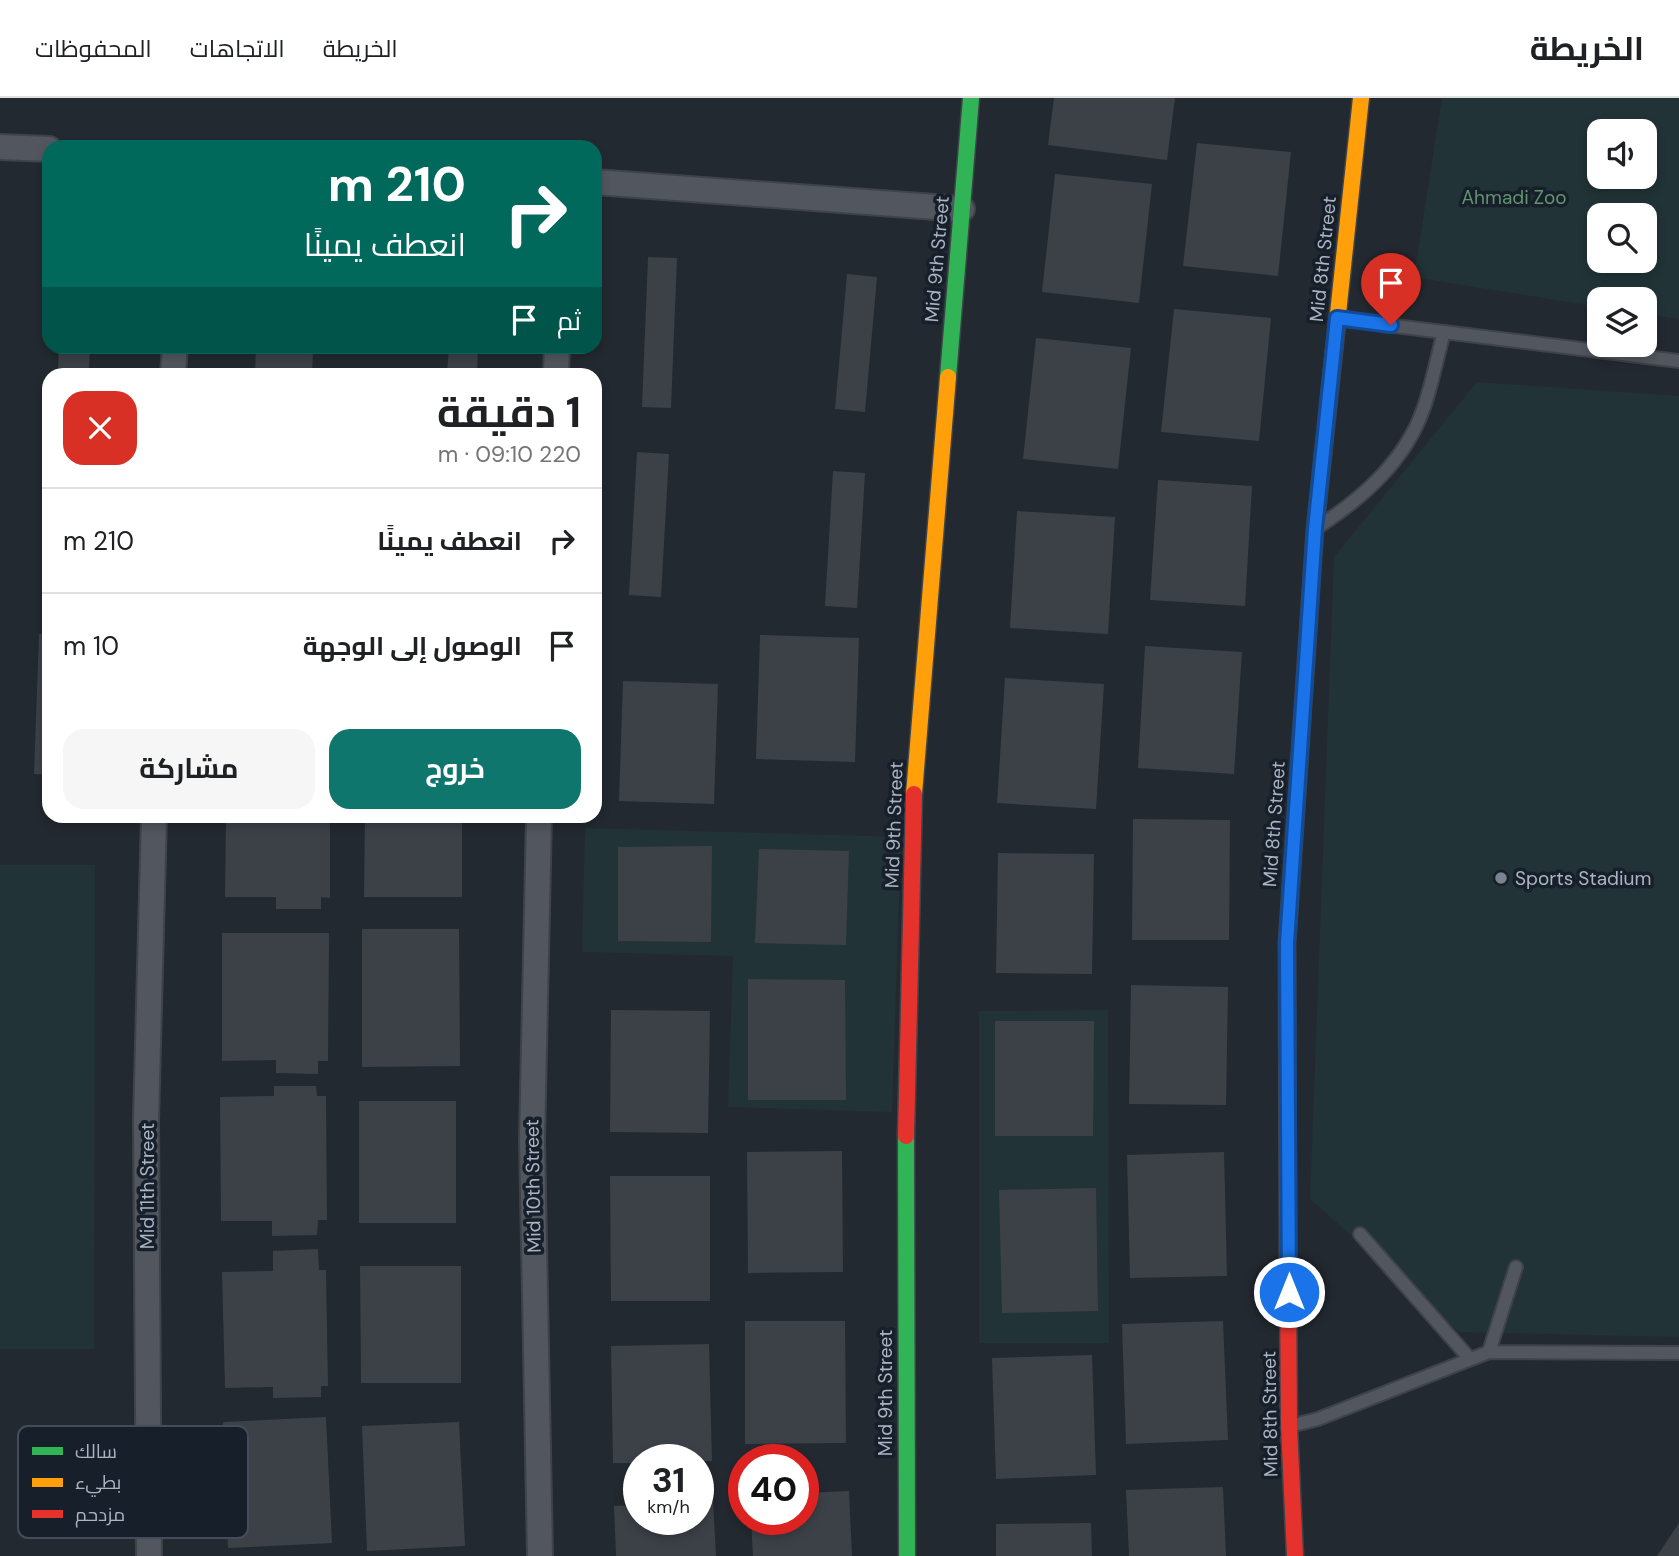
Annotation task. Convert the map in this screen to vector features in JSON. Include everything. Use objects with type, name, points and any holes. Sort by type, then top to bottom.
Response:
[{"type":"street","name":"Mid 9th Street","points":[[906,1556],[906,1123],[914,799],[971,98]]},
{"type":"street","name":"Mid 8th Street","points":[[1295,1556],[1289,1426],[1287,943],[1315,529],[1361,98]]},
{"type":"street","points":[[0,147],[42,149]]},
{"type":"street","points":[[602,183],[962,209]]},
{"type":"street","name":"Mid 11th Street","points":[[148,1426],[146,1120],[155,823]]},
{"type":"street","name":"Mid 10th Street","points":[[539,823],[532,1140],[540,1556]]},
{"type":"street","name":"Mid 11th Street","points":[[149,1538],[149,1556]]},
{"type":"lane","points":[[1337,318],[1679,360]]},
{"type":"lane","points":[[1315,529],[1351,505],[1399,458],[1423,411],[1444,332]]},
{"type":"lane","points":[[1360,1234],[1470,1359]]},
{"type":"lane","points":[[1489,1352],[1516,1267]]},
{"type":"lane","points":[[1289,1426],[1318,1419],[1489,1352],[1679,1353]]},
{"type":"green space","name":"Ahmadi Zoo","points":[[1442,98],[1679,98],[1679,319],[1657,316],[1657,287],[1587,287],[1587,305],[1414,277]]},
{"type":"green space","name":"Sports Stadium","points":[[1477,382],[1679,396],[1679,1337],[1459,1332],[1310,1199],[1334,557]]},
{"type":"green space","points":[[585,828],[901,837],[892,1112],[728,1107],[733,956],[582,952]]},
{"type":"green space","points":[[0,865],[95,865],[94,1349],[0,1349]]},
{"type":"green space","points":[[1108,1010],[1109,1343],[979,1343],[979,1011]]},
{"type":"building","points":[[1054,98],[1175,98],[1167,160],[1048,145]]},
{"type":"building","points":[[1197,143],[1291,152],[1278,276],[1183,266]]},
{"type":"building","points":[[1055,174],[1152,184],[1139,303],[1042,292]]},
{"type":"building","points":[[648,257],[677,258],[671,408],[642,407]]},
{"type":"building","points":[[847,274],[877,277],[865,412],[835,409]]},
{"type":"building","points":[[1174,309],[1271,318],[1259,441],[1161,432]]},
{"type":"building","points":[[1036,338],[1131,348],[1118,469],[1023,459]]},
{"type":"building","points":[[59,354],[90,354],[89,368],[58,368]]},
{"type":"building","points":[[256,354],[313,354],[312,368],[255,368]]},
{"type":"building","points":[[448,354],[478,354],[477,368],[447,368]]},
{"type":"building","points":[[637,452],[669,454],[661,597],[629,595]]},
{"type":"building","points":[[833,471],[865,473],[857,608],[825,606]]},
{"type":"building","points":[[1158,480],[1252,486],[1245,606],[1150,600]]},
{"type":"building","points":[[1017,511],[1115,517],[1108,634],[1010,628]]},
{"type":"building","points":[[39,634],[42,634],[42,775],[34,774]]},
{"type":"building","points":[[760,635],[859,638],[855,762],[756,759]]},
{"type":"building","points":[[1145,646],[1242,652],[1234,774],[1138,768]]},
{"type":"building","points":[[1005,678],[1104,684],[1096,809],[997,803]]},
{"type":"building","points":[[623,681],[718,684],[714,804],[619,801]]},
{"type":"building","points":[[1133,819],[1230,820],[1229,940],[1132,940]]},
{"type":"building","points":[[226,823],[330,823],[330,898],[321,897],[321,909],[276,909],[276,897],[225,897]]},
{"type":"building","points":[[365,823],[462,823],[462,897],[364,897]]},
{"type":"building","points":[[712,846],[711,942],[618,941],[618,847]]},
{"type":"building","points":[[759,849],[849,851],[846,945],[755,943]]},
{"type":"building","points":[[998,853],[1094,854],[1092,974],[996,973]]},
{"type":"building","points":[[362,929],[459,929],[460,1066],[362,1067]]},
{"type":"building","points":[[222,933],[329,933],[328,1061],[318,1061],[318,1074],[276,1073],[276,1060],[222,1061]]},
{"type":"building","points":[[748,979],[845,980],[846,1100],[748,1100]]},
{"type":"building","points":[[1131,985],[1228,987],[1226,1105],[1129,1104]]},
{"type":"building","points":[[611,1010],[710,1011],[708,1133],[610,1132]]},
{"type":"building","points":[[995,1021],[1094,1021],[1093,1136],[995,1136]]},
{"type":"building","points":[[274,1086],[316,1086],[317,1096],[326,1096],[327,1220],[318,1220],[317,1235],[272,1236],[272,1221],[221,1221],[220,1097],[274,1096]]},
{"type":"building","points":[[359,1101],[456,1101],[456,1223],[359,1223]]},
{"type":"building","points":[[842,1151],[843,1272],[748,1273],[747,1152]]},
{"type":"building","points":[[1224,1152],[1227,1276],[1130,1278],[1127,1155]]},
{"type":"building","points":[[610,1176],[710,1176],[710,1301],[611,1301]]},
{"type":"building","points":[[1096,1188],[1098,1311],[1002,1313],[999,1190]]},
{"type":"building","points":[[318,1249],[319,1270],[326,1270],[328,1386],[321,1386],[321,1397],[273,1398],[273,1387],[225,1388],[222,1272],[273,1271],[273,1251]]},
{"type":"building","points":[[360,1266],[461,1266],[461,1383],[361,1383]]},
{"type":"building","points":[[745,1321],[845,1321],[846,1443],[745,1444]]},
{"type":"building","points":[[1223,1321],[1228,1440],[1126,1444],[1122,1324]]},
{"type":"building","points":[[709,1344],[712,1444],[623,1444],[623,1463],[613,1463],[611,1346]]},
{"type":"building","points":[[1092,1355],[1096,1475],[996,1479],[992,1358]]},
{"type":"building","points":[[326,1417],[332,1543],[228,1548],[228,1538],[248,1538],[248,1426],[223,1426],[223,1422]]},
{"type":"building","points":[[459,1422],[465,1546],[367,1551],[362,1426]]},
{"type":"building","points":[[1223,1487],[1226,1556],[1129,1556],[1126,1490]]},
{"type":"building","points":[[849,1491],[852,1556],[753,1556],[752,1535],[819,1535],[819,1492]]},
{"type":"building","points":[[614,1506],[623,1506],[623,1535],[714,1535],[714,1519],[716,1556],[616,1556]]},
{"type":"building","points":[[1091,1523],[1092,1556],[996,1556],[996,1524]]},
{"type":"building","points":[[1679,1523],[1679,1556],[1657,1556]]},
{"type":"traffic: fast","points":[[948,377],[971,98]]},
{"type":"traffic: fast","points":[[1288,1286],[1287,943],[1315,529],[1323,454]]},
{"type":"traffic: fast","points":[[906,1136],[907,1556]]},
{"type":"traffic: slow","points":[[1323,454],[1361,98]]},
{"type":"traffic: slow","points":[[914,794],[948,377]]},
{"type":"traffic: jam","points":[[906,1136],[914,794]]},
{"type":"traffic: jam","points":[[1288,1286],[1289,1426],[1295,1556]]},
{"type":"place","name":"Sports Stadium","points":[[1501,878]]},
{"type":"route","points":[[1289,1292],[1287,943],[1315,529],[1337,318],[1391,325]]}]
